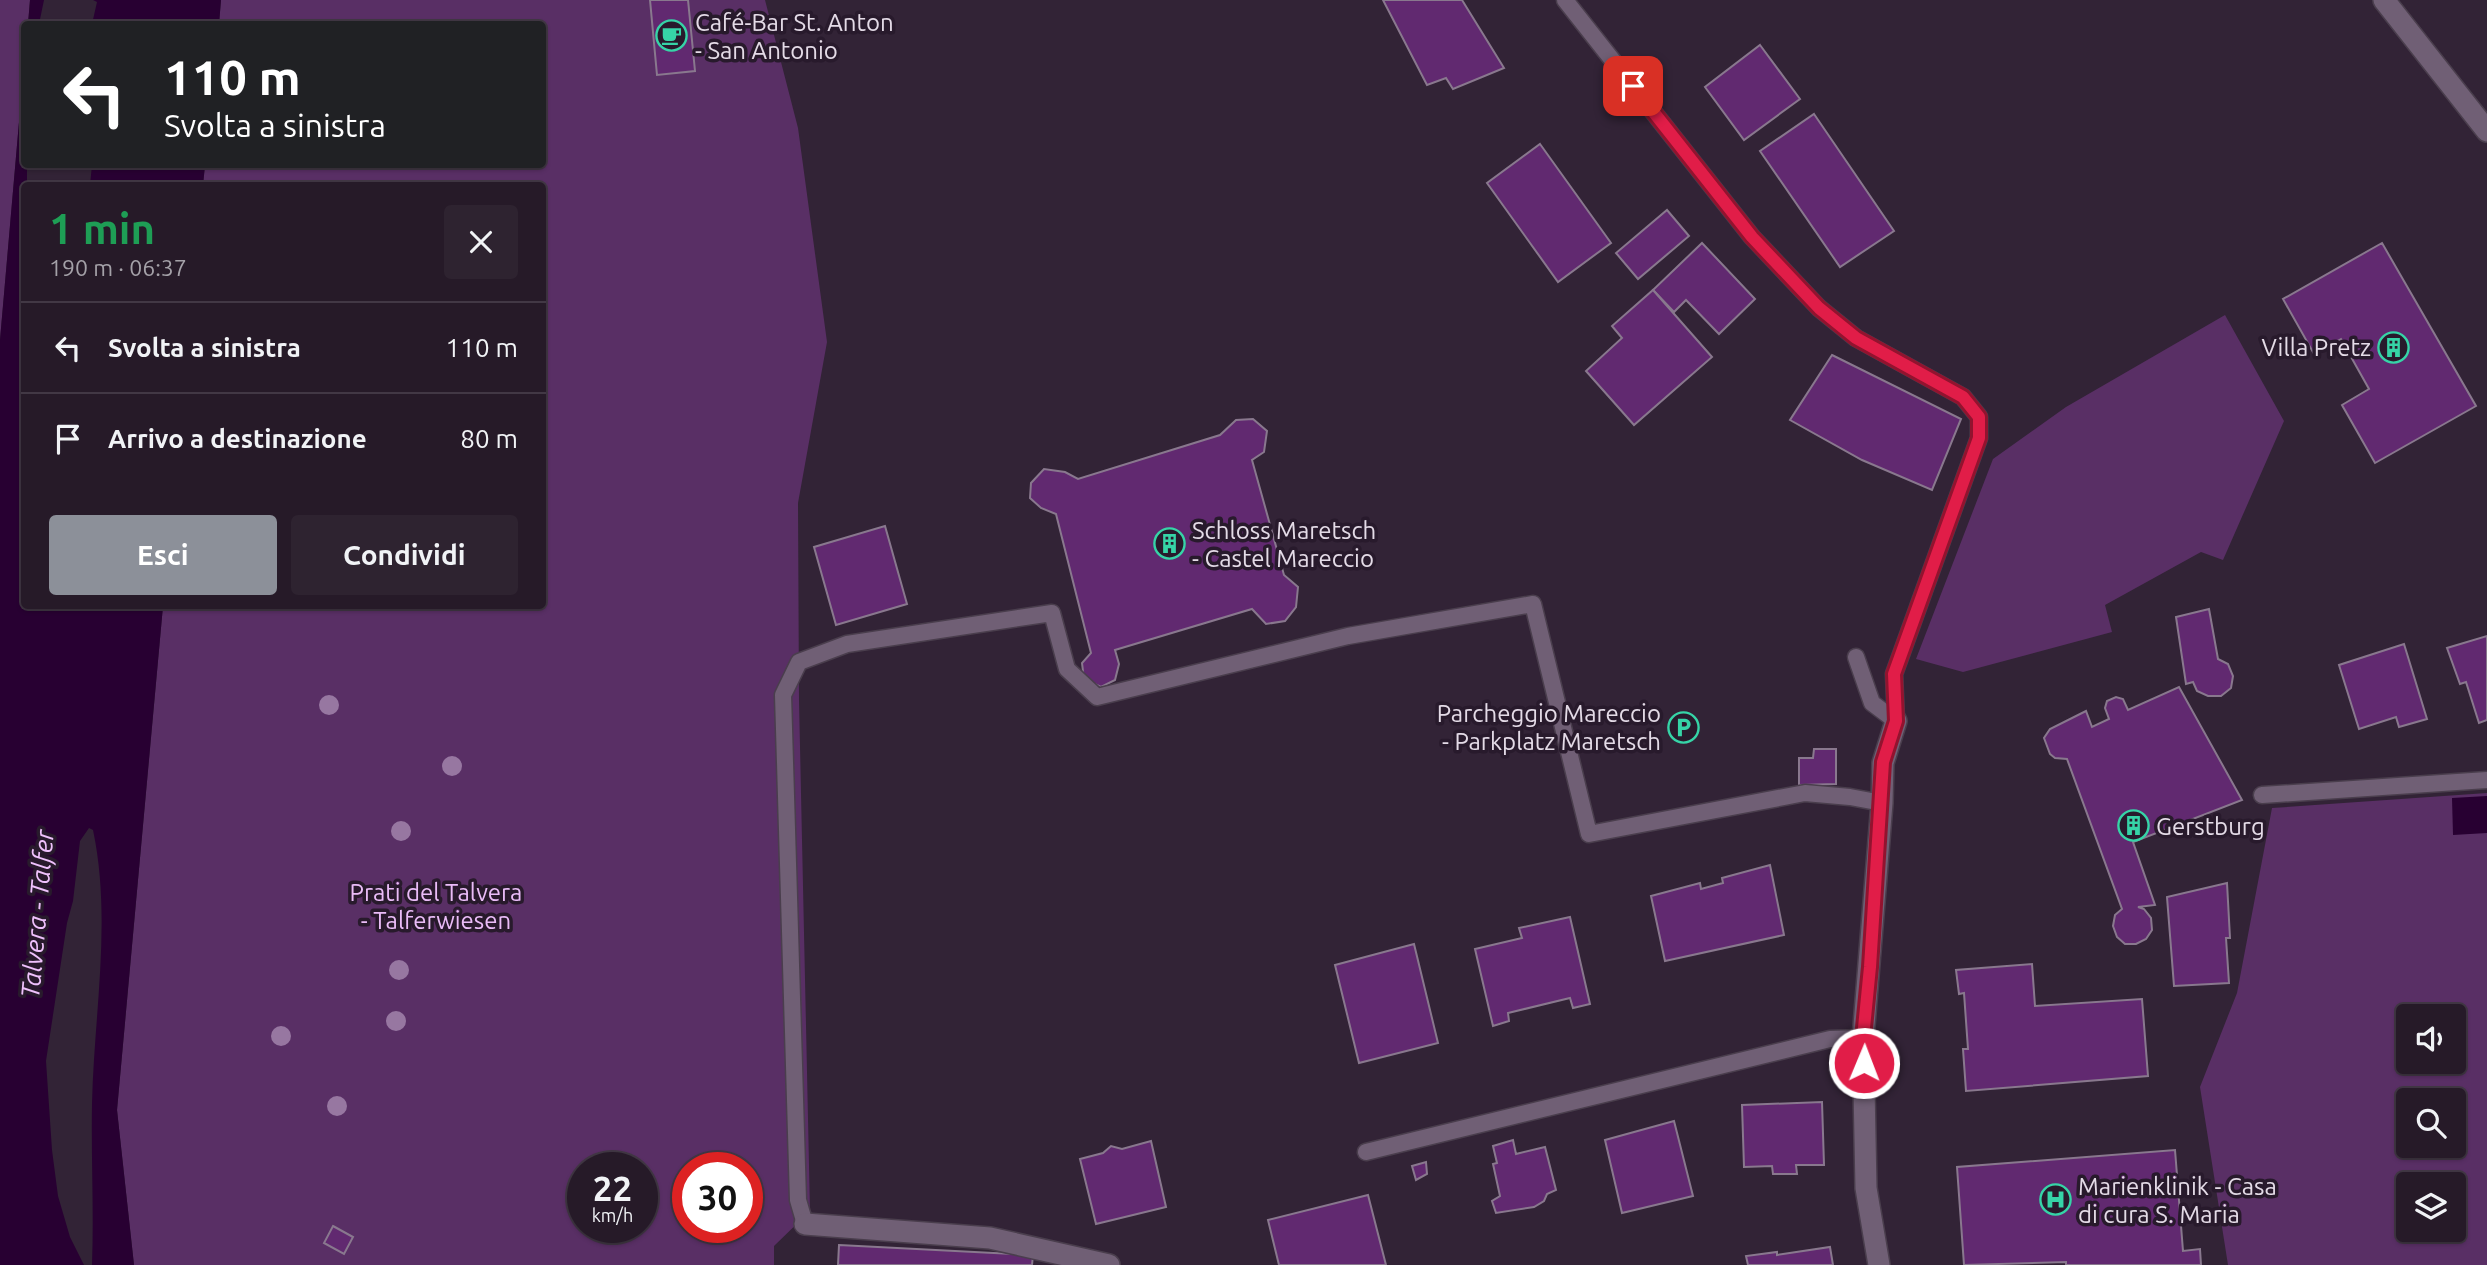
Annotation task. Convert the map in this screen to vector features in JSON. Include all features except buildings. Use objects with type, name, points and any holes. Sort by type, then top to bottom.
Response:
[{"type":"street","points":[[2384,0],[2487,131]]},
{"type":"street","points":[[1879,1265],[1866,1188],[1863,1038],[1883,762],[1896,721]]},
{"type":"street","points":[[805,1224],[990,1238],[1109,1265]]},
{"type":"lane","points":[[1565,0],[1752,237],[1819,308],[1856,338],[1963,397],[1979,417],[1979,438],[1894,674],[1896,721]]},
{"type":"lane","points":[[805,1224],[798,1200],[783,695],[799,662],[847,644],[1052,613],[1068,669],[1097,697],[1348,636],[1533,604],[1589,834],[1805,793],[1882,803]]},
{"type":"lane","points":[[1856,657],[1872,703],[1896,721]]},
{"type":"lane","points":[[2262,795],[2487,780]]},
{"type":"lane","points":[[1366,1152],[1830,1039],[1863,1038]]},
{"type":"green space","points":[[0,0],[30,0],[28,21],[21,21],[21,99],[0,340]]},
{"type":"green space","name":"Prati del Talvera - Talferwiesen","points":[[221,0],[765,0],[798,128],[827,342],[798,503],[799,700],[810,1211],[774,1246],[774,1265],[134,1265],[117,1110],[163,609],[546,609],[546,182],[203,182],[205,168],[546,168],[546,21],[219,21]]},
{"type":"green space","points":[[2225,315],[2284,421],[2223,560],[2201,552],[2105,605],[2112,632],[1963,672],[1916,659],[1993,459],[2066,407]]},
{"type":"green space","points":[[2487,793],[2487,1265],[2228,1265],[2200,1087],[2237,993],[2272,808]]},
{"type":"water","points":[[30,0],[44,0],[40,21],[28,21]]},
{"type":"water","points":[[93,0],[221,0],[219,21],[93,21],[97,2]]},
{"type":"water","name":"Talvera - Talfer","points":[[21,99],[21,168],[27,168],[27,182],[21,182],[21,609],[163,609],[117,1110],[134,1265],[92,1265],[93,1070],[102,932],[98,864],[93,830],[89,828],[80,841],[73,901],[67,923],[46,1061],[58,1196],[70,1237],[84,1265],[0,1265],[0,340]]},
{"type":"water","points":[[92,168],[205,168],[203,182],[90,182]]},
{"type":"water","points":[[2487,796],[2487,833],[2453,835],[2452,798]]},
{"type":"place","name":"Café-Bar St. Anton - San Antonio","points":[[672,36]]},
{"type":"place","name":"Villa Pretz","points":[[2394,347]]},
{"type":"place","name":"Schloss Maretsch - Castel Mareccio","points":[[1169,544]]},
{"type":"place","name":"Parcheggio Mareccio - Parkplatz Maretsch","points":[[1684,727]]},
{"type":"place","name":"Gerstburg","points":[[2133,826]]},
{"type":"place","name":"Marienklinik - Casa di cura S. Maria","points":[[2055,1200]]},
{"type":"route","points":[[1633,86],[1752,237],[1819,308],[1856,338],[1963,397],[1979,417],[1979,438],[1894,674],[1896,721],[1883,762],[1863,1038],[1864,1063]]}]
